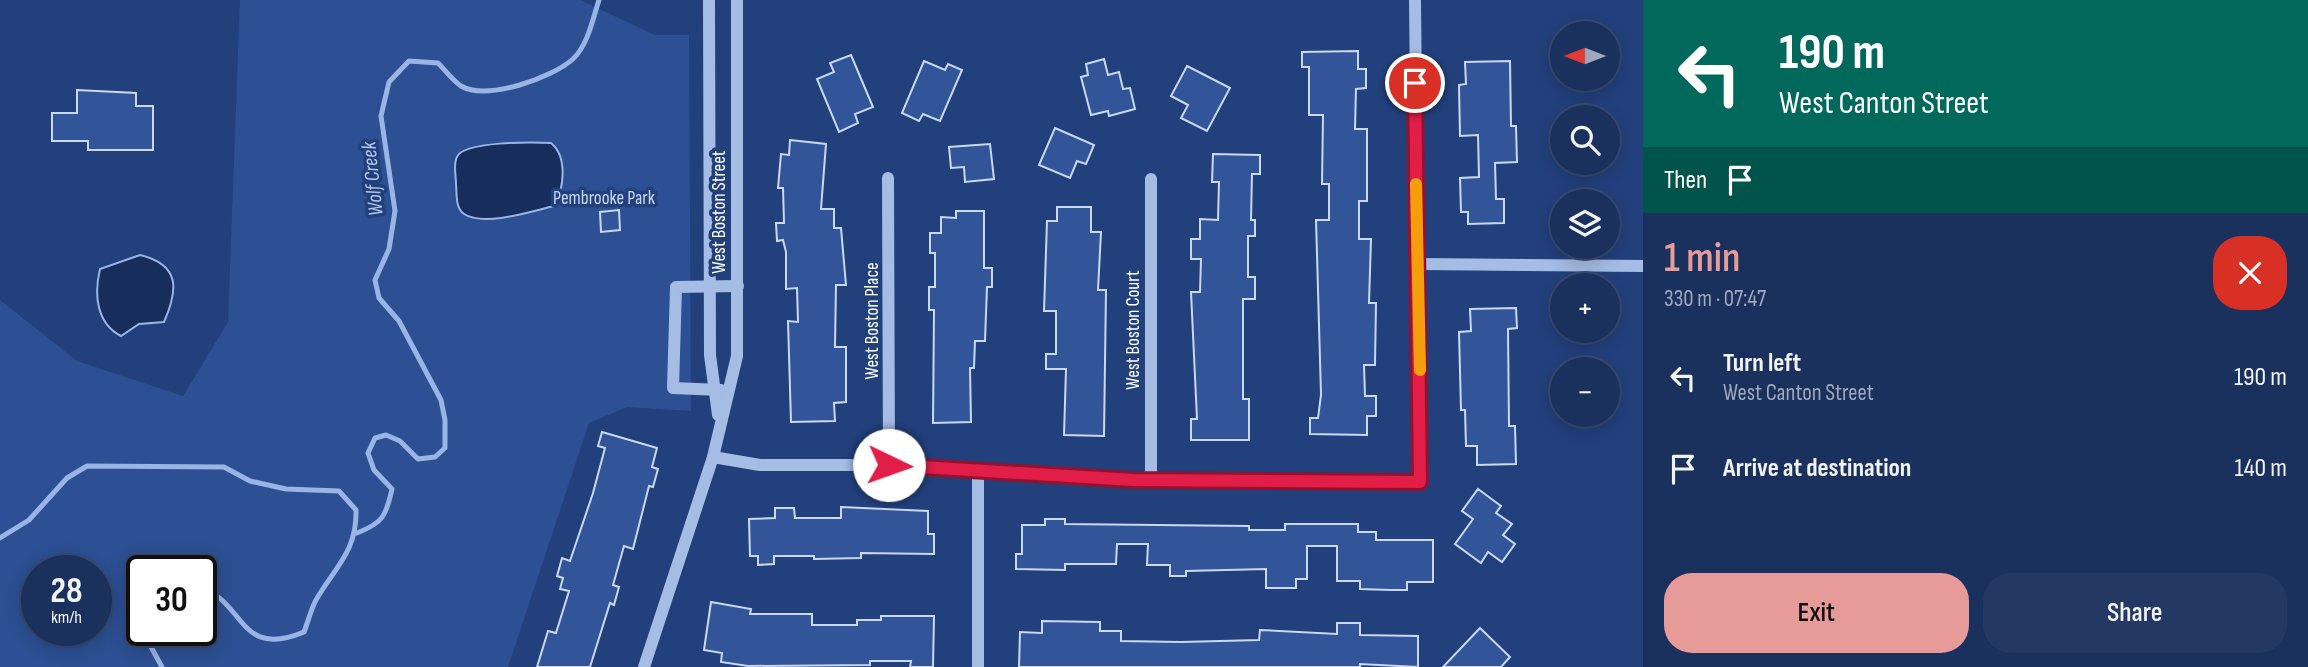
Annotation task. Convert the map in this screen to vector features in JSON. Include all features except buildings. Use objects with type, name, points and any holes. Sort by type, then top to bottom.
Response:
[{"type":"street","name":"West Boston Street","points":[[643,667],[713,457],[719,423],[721,390],[710,355],[708,286],[709,0]]},
{"type":"street","name":"West Boston Street","points":[[721,390],[737,356],[737,0]]},
{"type":"street","points":[[713,457],[760,465],[889,465],[1152,481],[1420,482],[1415,0]]},
{"type":"street","name":"West Boston Place","points":[[888,178],[889,465]]},
{"type":"street","name":"West Boston Court","points":[[1151,179],[1152,481]]},
{"type":"street","points":[[1418,264],[1643,266]]},
{"type":"street","points":[[721,390],[673,388],[676,287],[738,286]]},
{"type":"street","points":[[978,470],[978,667]]},
{"type":"green space","name":"Pembrooke Park","points":[[240,0],[580,0],[655,35],[689,35],[691,411],[627,407],[589,423],[508,667],[0,667],[0,300],[77,361],[183,396],[228,322]]},
{"type":"shaded area","points":[[551,143],[560,156],[563,173],[554,206],[484,219],[473,218],[461,211],[457,200],[455,166],[457,157],[462,152],[485,145]]},
{"type":"shaded area","points":[[140,255],[153,259],[169,272],[173,280],[172,299],[164,322],[139,324],[121,336],[106,324],[99,307],[97,288],[100,269]]},
{"type":"waterway","name":"Wolf Creek","points":[[357,533],[373,526],[382,517],[392,489],[374,470],[368,453],[375,438],[386,435],[400,441],[418,459],[435,457],[445,448],[445,420],[441,400],[399,321],[379,298],[375,280],[389,249],[395,211],[381,116],[389,82],[409,61],[438,63],[458,84],[472,90],[502,89],[535,80],[563,66],[578,53],[589,31],[599,0]]},
{"type":"waterway","points":[[0,538],[29,520],[67,478],[87,466],[224,467],[250,481],[286,489],[339,491],[356,510],[349,548],[316,600],[304,632],[283,639],[267,639],[245,626],[217,596]]},
{"type":"waterway","points":[[150,646],[162,667]]},
{"type":"slow traffic","points":[[1416,184],[1420,370]]},
{"type":"route","points":[[889,465],[1133,480],[1420,482],[1420,313],[1415,83]]}]
